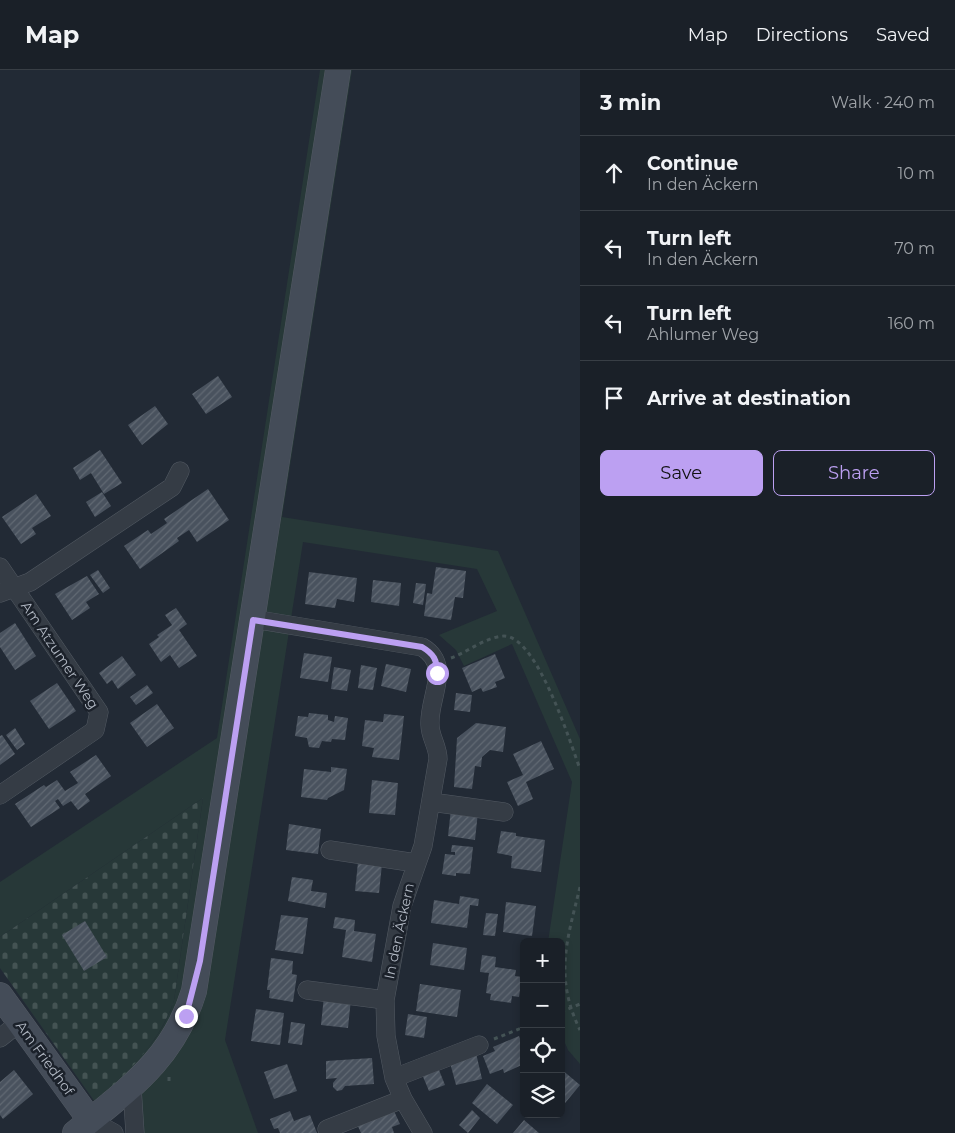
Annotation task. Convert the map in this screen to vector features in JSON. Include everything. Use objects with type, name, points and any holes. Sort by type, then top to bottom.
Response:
[{"type":"street","points":[[83,1127],[132,1087],[171,1042],[186,1016],[194,991],[338,70]]},
{"type":"street","name":"Am Atzumer Weg","points":[[7,590],[30,582],[172,487],[180,471]]},
{"type":"street","name":"Am Atzumer Weg","points":[[0,567],[7,590],[99,712],[95,730],[0,795]]},
{"type":"street","points":[[253,620],[422,647],[432,652],[437,662]]},
{"type":"street","name":"In den Äckern","points":[[423,1133],[403,1099],[394,1078],[386,1036],[386,1000],[402,906],[423,846],[438,758],[438,748],[429,724],[437,662]]},
{"type":"street","points":[[431,802],[504,812]]},
{"type":"street","points":[[330,850],[416,863]]},
{"type":"street","points":[[308,990],[386,1000]]},
{"type":"street","name":"Am Friedhof","points":[[0,995],[83,1127]]},
{"type":"street","points":[[0,1038],[19,1023]]},
{"type":"street","points":[[394,1078],[479,1045]]},
{"type":"street","points":[[132,1087],[135,1133]]},
{"type":"street","points":[[327,1130],[403,1099]]},
{"type":"street","points":[[83,1127],[114,1133]]},
{"type":"path","points":[[437,662],[466,652],[489,639],[506,636],[516,639],[536,664],[545,680],[580,769]]},
{"type":"path","points":[[580,886],[566,948],[565,989],[570,1008],[580,1030]]},
{"type":"path","points":[[565,1010],[580,1004]]},
{"type":"path","points":[[479,1045],[522,1028]]},
{"type":"green space","points":[[320,70],[352,70],[282,517],[498,551],[580,739],[580,1064],[568,1050],[565,1043],[565,938],[549,938],[572,782],[512,644],[464,666],[456,650],[439,635],[497,611],[477,569],[303,542],[225,1040],[258,1133],[128,1133],[141,1108],[113,1086],[149,1047],[163,1026],[174,1000],[203,798],[0,937],[0,882],[217,738]]},
{"type":"green space","points":[[203,798],[174,1000],[160,1030],[142,1056],[95,1102],[0,968],[0,937]]},
{"type":"building","points":[[218,376],[232,397],[206,414],[192,394]]},
{"type":"building","points":[[155,406],[168,424],[142,445],[128,425]]},
{"type":"building","points":[[100,450],[122,483],[104,494],[91,473],[80,480],[73,468]]},
{"type":"building","points":[[208,489],[229,520],[197,542],[189,530],[177,538],[179,541],[140,569],[124,546],[148,530],[151,534],[167,523],[164,519]]},
{"type":"building","points":[[102,492],[111,506],[95,517],[86,502]]},
{"type":"building","points":[[36,494],[51,516],[32,528],[36,534],[21,544],[2,517]]},
{"type":"building","points":[[436,567],[466,571],[463,598],[455,597],[451,620],[424,616],[427,593],[432,594]]},
{"type":"building","points":[[98,570],[110,588],[103,593],[90,575]]},
{"type":"building","points":[[309,572],[357,578],[354,602],[337,599],[335,608],[305,604]]},
{"type":"building","points":[[87,576],[99,594],[86,602],[90,608],[72,620],[55,594]]},
{"type":"building","points":[[373,580],[401,583],[399,606],[371,602]]},
{"type":"building","points":[[416,583],[426,584],[423,605],[413,603]]},
{"type":"building","points":[[176,608],[187,624],[179,630],[197,656],[179,668],[170,655],[161,662],[149,644],[159,637],[157,635],[172,625],[165,615]]},
{"type":"building","points":[[15,623],[36,656],[15,670],[0,647],[0,633]]},
{"type":"building","points":[[304,653],[332,657],[328,682],[300,678]]},
{"type":"building","points":[[495,654],[505,678],[495,682],[497,687],[483,692],[481,688],[472,692],[462,668]]},
{"type":"building","points":[[122,656],[136,675],[118,689],[112,680],[107,684],[99,673]]},
{"type":"building","points":[[386,664],[411,669],[406,692],[381,686]]},
{"type":"building","points":[[361,665],[377,668],[373,690],[358,688]]},
{"type":"building","points":[[334,667],[351,670],[347,691],[331,689]]},
{"type":"building","points":[[57,683],[76,711],[49,729],[30,701]]},
{"type":"building","points":[[147,685],[153,693],[136,705],[130,697]]},
{"type":"building","points":[[456,693],[472,695],[470,712],[454,710]]},
{"type":"building","points":[[157,704],[174,728],[147,747],[130,723]]},
{"type":"building","points":[[309,713],[328,715],[328,720],[334,722],[335,716],[348,718],[345,740],[332,739],[331,742],[322,741],[319,748],[309,747],[307,738],[295,736],[298,716],[308,717]]},
{"type":"building","points":[[384,714],[404,716],[399,760],[372,757],[374,748],[362,746],[365,720],[383,722]]},
{"type":"building","points":[[476,723],[506,727],[503,752],[490,750],[482,757],[481,767],[475,766],[472,789],[454,787],[457,738]]},
{"type":"building","points":[[15,728],[25,744],[17,750],[6,735]]},
{"type":"building","points":[[2,735],[15,754],[0,765],[0,736]]},
{"type":"building","points":[[541,741],[554,769],[526,782],[533,799],[518,806],[507,782],[523,775],[513,754]]},
{"type":"building","points":[[96,755],[111,776],[85,794],[90,801],[78,810],[71,801],[63,806],[58,799],[55,801],[60,808],[31,827],[15,804],[44,785],[46,787],[57,780],[65,791],[78,783],[70,772]]},
{"type":"building","points":[[331,767],[347,769],[344,790],[327,800],[301,797],[304,769],[331,772]]},
{"type":"building","points":[[372,780],[398,783],[395,815],[369,813]]},
{"type":"building","points":[[451,809],[478,812],[475,840],[448,836]]},
{"type":"building","points":[[289,824],[321,829],[318,854],[286,850]]},
{"type":"building","points":[[501,831],[516,833],[516,836],[545,840],[541,872],[511,868],[512,856],[497,853]]},
{"type":"building","points":[[452,845],[473,847],[470,874],[456,873],[456,876],[442,874],[445,854],[455,855],[455,852],[451,852]]},
{"type":"building","points":[[358,862],[382,864],[379,893],[355,891]]},
{"type":"building","points":[[292,877],[313,880],[311,891],[327,893],[325,908],[288,901]]},
{"type":"building","points":[[460,896],[479,899],[478,906],[470,905],[467,928],[431,923],[434,900],[459,904]]},
{"type":"building","points":[[506,902],[536,906],[532,936],[503,932]]},
{"type":"building","points":[[486,913],[498,914],[495,936],[483,935]]},
{"type":"building","points":[[281,915],[308,918],[303,954],[275,950]]},
{"type":"building","points":[[335,917],[355,920],[354,931],[376,934],[372,962],[342,957],[346,930],[333,928]]},
{"type":"building","points":[[85,921],[107,957],[84,971],[62,935]]},
{"type":"building","points":[[433,943],[467,948],[464,970],[430,965]]},
{"type":"building","points":[[482,955],[496,957],[495,967],[516,970],[515,976],[520,977],[519,997],[512,996],[511,1003],[490,1000],[491,994],[486,993],[489,973],[480,972]]},
{"type":"building","points":[[271,958],[293,961],[292,974],[297,975],[293,1002],[269,998],[270,990],[267,990]]},
{"type":"building","points":[[420,984],[461,990],[457,1017],[416,1011]]},
{"type":"building","points":[[324,996],[351,999],[348,1028],[321,1025]]},
{"type":"building","points":[[256,1009],[284,1013],[280,1045],[251,1041]]},
{"type":"building","points":[[408,1014],[427,1017],[424,1038],[405,1035]]},
{"type":"building","points":[[291,1022],[305,1024],[302,1045],[288,1043]]},
{"type":"building","points":[[519,1036],[520,1066],[504,1073],[503,1069],[490,1074],[483,1056],[495,1051],[493,1047]]},
{"type":"building","points":[[476,1053],[482,1079],[456,1085],[449,1059]]},
{"type":"building","points":[[372,1058],[374,1084],[345,1086],[342,1090],[337,1091],[333,1087],[333,1083],[337,1078],[326,1079],[326,1061]]},
{"type":"building","points":[[287,1064],[297,1091],[274,1099],[264,1072]]},
{"type":"building","points":[[437,1065],[445,1085],[429,1091],[421,1072]]},
{"type":"building","points":[[14,1070],[33,1094],[3,1119],[0,1115],[0,1082]]},
{"type":"building","points":[[565,1072],[580,1085],[565,1103]]},
{"type":"building","points":[[487,1084],[513,1105],[497,1124],[472,1103]]},
{"type":"building","points":[[472,1110],[480,1118],[468,1133],[459,1125]]},
{"type":"building","points":[[290,1111],[294,1121],[310,1115],[317,1133],[280,1133],[278,1128],[274,1129],[270,1119]]},
{"type":"building","points":[[394,1111],[400,1124],[392,1127],[394,1133],[361,1133],[356,1122]]},
{"type":"building","points":[[524,1120],[539,1133],[513,1133]]},
{"type":"route","points":[[186,1016],[194,991],[200,961],[253,620],[422,647],[432,652],[437,662],[437,673]]}]
